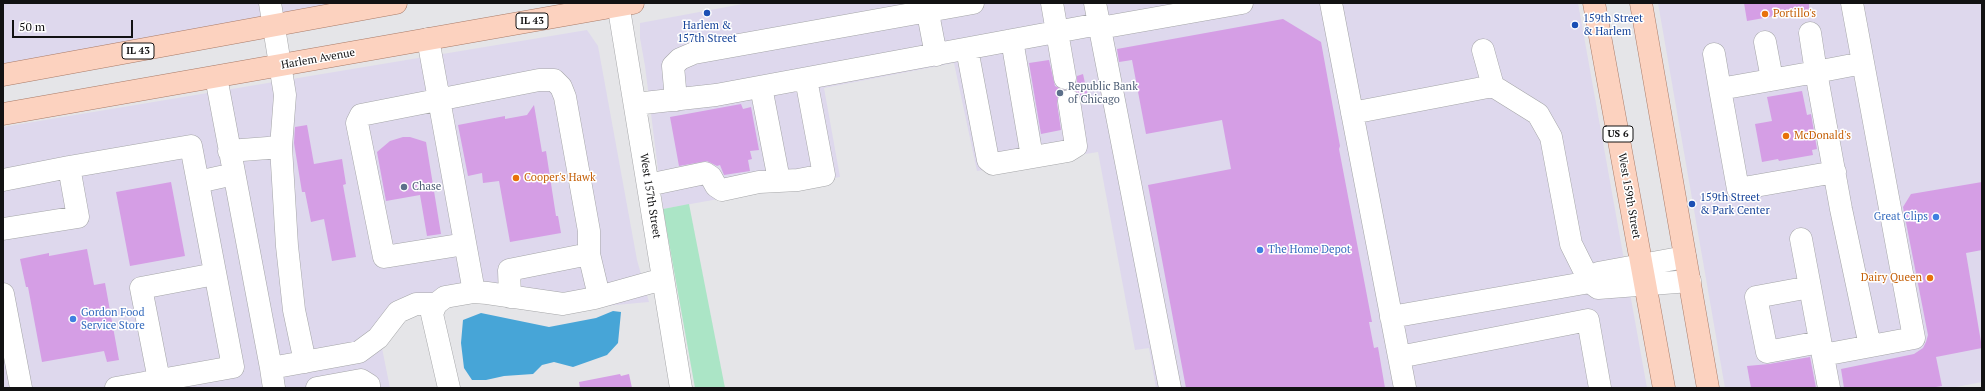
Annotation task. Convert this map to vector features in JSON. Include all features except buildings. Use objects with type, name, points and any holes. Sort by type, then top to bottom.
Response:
[{"type":"main road","name":"IL 43","points":[[3,76],[396,3]]},
{"type":"main road","name":"West 159th Street","points":[[1594,3],[1664,388]]},
{"type":"main road","points":[[1641,3],[1708,388]]},
{"type":"main road","name":"Harlem Avenue","points":[[3,114],[623,4]]},
{"type":"street","points":[[270,3],[285,95],[281,147],[287,246],[294,310],[305,362]]},
{"type":"street","points":[[676,100],[673,66],[680,59],[694,53],[927,7],[973,3]]},
{"type":"street","points":[[1052,3],[1065,78]]},
{"type":"street","points":[[634,104],[656,100],[676,100],[761,87],[936,55],[1058,32],[1098,18],[1242,3]]},
{"type":"street","points":[[1331,3],[1405,388]]},
{"type":"street","points":[[1810,287],[1756,297],[1767,352],[1870,346],[1914,338],[1852,3]]},
{"type":"street","name":"West 157th Street","points":[[623,4],[634,104],[681,388]]},
{"type":"street","points":[[927,7],[936,55]]},
{"type":"street","points":[[1098,18],[1170,388]]},
{"type":"street","points":[[1810,33],[1835,172],[1870,346]]},
{"type":"street","points":[[428,39],[474,292]]},
{"type":"street","points":[[1012,40],[1032,157]]},
{"type":"street","points":[[1762,81],[1765,42]]},
{"type":"street","points":[[967,49],[988,160],[993,164],[1068,151],[1076,146],[1069,101]]},
{"type":"street","points":[[1483,50],[1493,86],[1538,114],[1551,137],[1571,244],[1590,282]]},
{"type":"street","points":[[1714,54],[1738,189],[1835,172]]},
{"type":"street","points":[[1720,89],[1863,63]]},
{"type":"street","points":[[216,77],[272,378],[305,362],[359,352],[378,338],[398,312],[416,304],[436,304]]},
{"type":"street","points":[[648,184],[705,173],[711,177],[716,186],[722,190],[779,180],[798,180],[824,175],[806,79]]},
{"type":"street","points":[[465,244],[384,257],[357,123],[360,115],[539,80],[554,80],[561,87],[589,231],[589,254],[599,296]]},
{"type":"street","points":[[1352,113],[1493,86]]},
{"type":"street","points":[[761,87],[779,180]]},
{"type":"street","points":[[3,180],[191,146],[233,367],[170,382],[116,388]]},
{"type":"street","points":[[229,151],[281,147]]},
{"type":"street","points":[[3,229],[78,217],[69,167]]},
{"type":"street","points":[[198,182],[234,174]]},
{"type":"street","points":[[1801,239],[1829,388]]},
{"type":"street","points":[[510,297],[509,270],[589,254]]},
{"type":"street","points":[[1643,274],[1685,257]]},
{"type":"street","points":[[1391,317],[1590,282],[1598,273],[1643,274],[1690,281]]},
{"type":"street","points":[[170,382],[141,288],[215,274]]},
{"type":"street","points":[[449,388],[432,314],[436,304],[445,297],[474,292],[563,304],[599,296],[663,278]]},
{"type":"street","points":[[3,294],[21,388]]},
{"type":"street","points":[[1399,357],[1588,320],[1600,388]]},
{"type":"street","points":[[317,388],[361,380],[369,388]]},
{"type":"shaded area","points":[[3,3],[335,3],[3,64]]},
{"type":"shaded area","points":[[748,3],[1578,3],[1647,388],[1156,388],[1149,348],[1135,350],[1098,152],[977,171],[954,63],[824,88],[840,177],[663,209],[645,66],[640,38],[640,23]]},
{"type":"shaded area","points":[[1658,3],[1982,3],[1982,382],[1951,388],[1725,388]]},
{"type":"shaded area","points":[[587,30],[598,46],[637,260],[649,302],[548,311],[459,299],[403,314],[382,348],[390,388],[3,388],[3,127]]},
{"type":"green space","points":[[689,204],[725,388],[695,388],[663,209]]},
{"type":"water","points":[[613,311],[621,312],[618,343],[607,355],[573,367],[554,362],[542,365],[533,374],[504,376],[486,380],[472,380],[464,368],[461,343],[463,320],[481,313],[549,327],[596,318]]},
{"type":"place","name":"Harlem & 157th Street","points":[[707,13]]},
{"type":"place","name":"Portillo's","points":[[1765,14]]},
{"type":"place","name":"159th Street & Harlem","points":[[1575,25]]},
{"type":"place","name":"Republic Bank of Chicago","points":[[1060,93]]},
{"type":"place","name":"McDonald's","points":[[1786,136]]},
{"type":"place","name":"Cooper's Hawk","points":[[516,178]]},
{"type":"place","name":"Chase","points":[[404,187]]},
{"type":"place","name":"159th Street & Park Center","points":[[1692,204]]},
{"type":"place","name":"Great Clips","points":[[1936,217]]},
{"type":"place","name":"The Home Depot","points":[[1260,250]]},
{"type":"place","name":"Dairy Queen","points":[[1930,278]]},
{"type":"place","name":"Gordon Food Service Store","points":[[73,319]]}]
